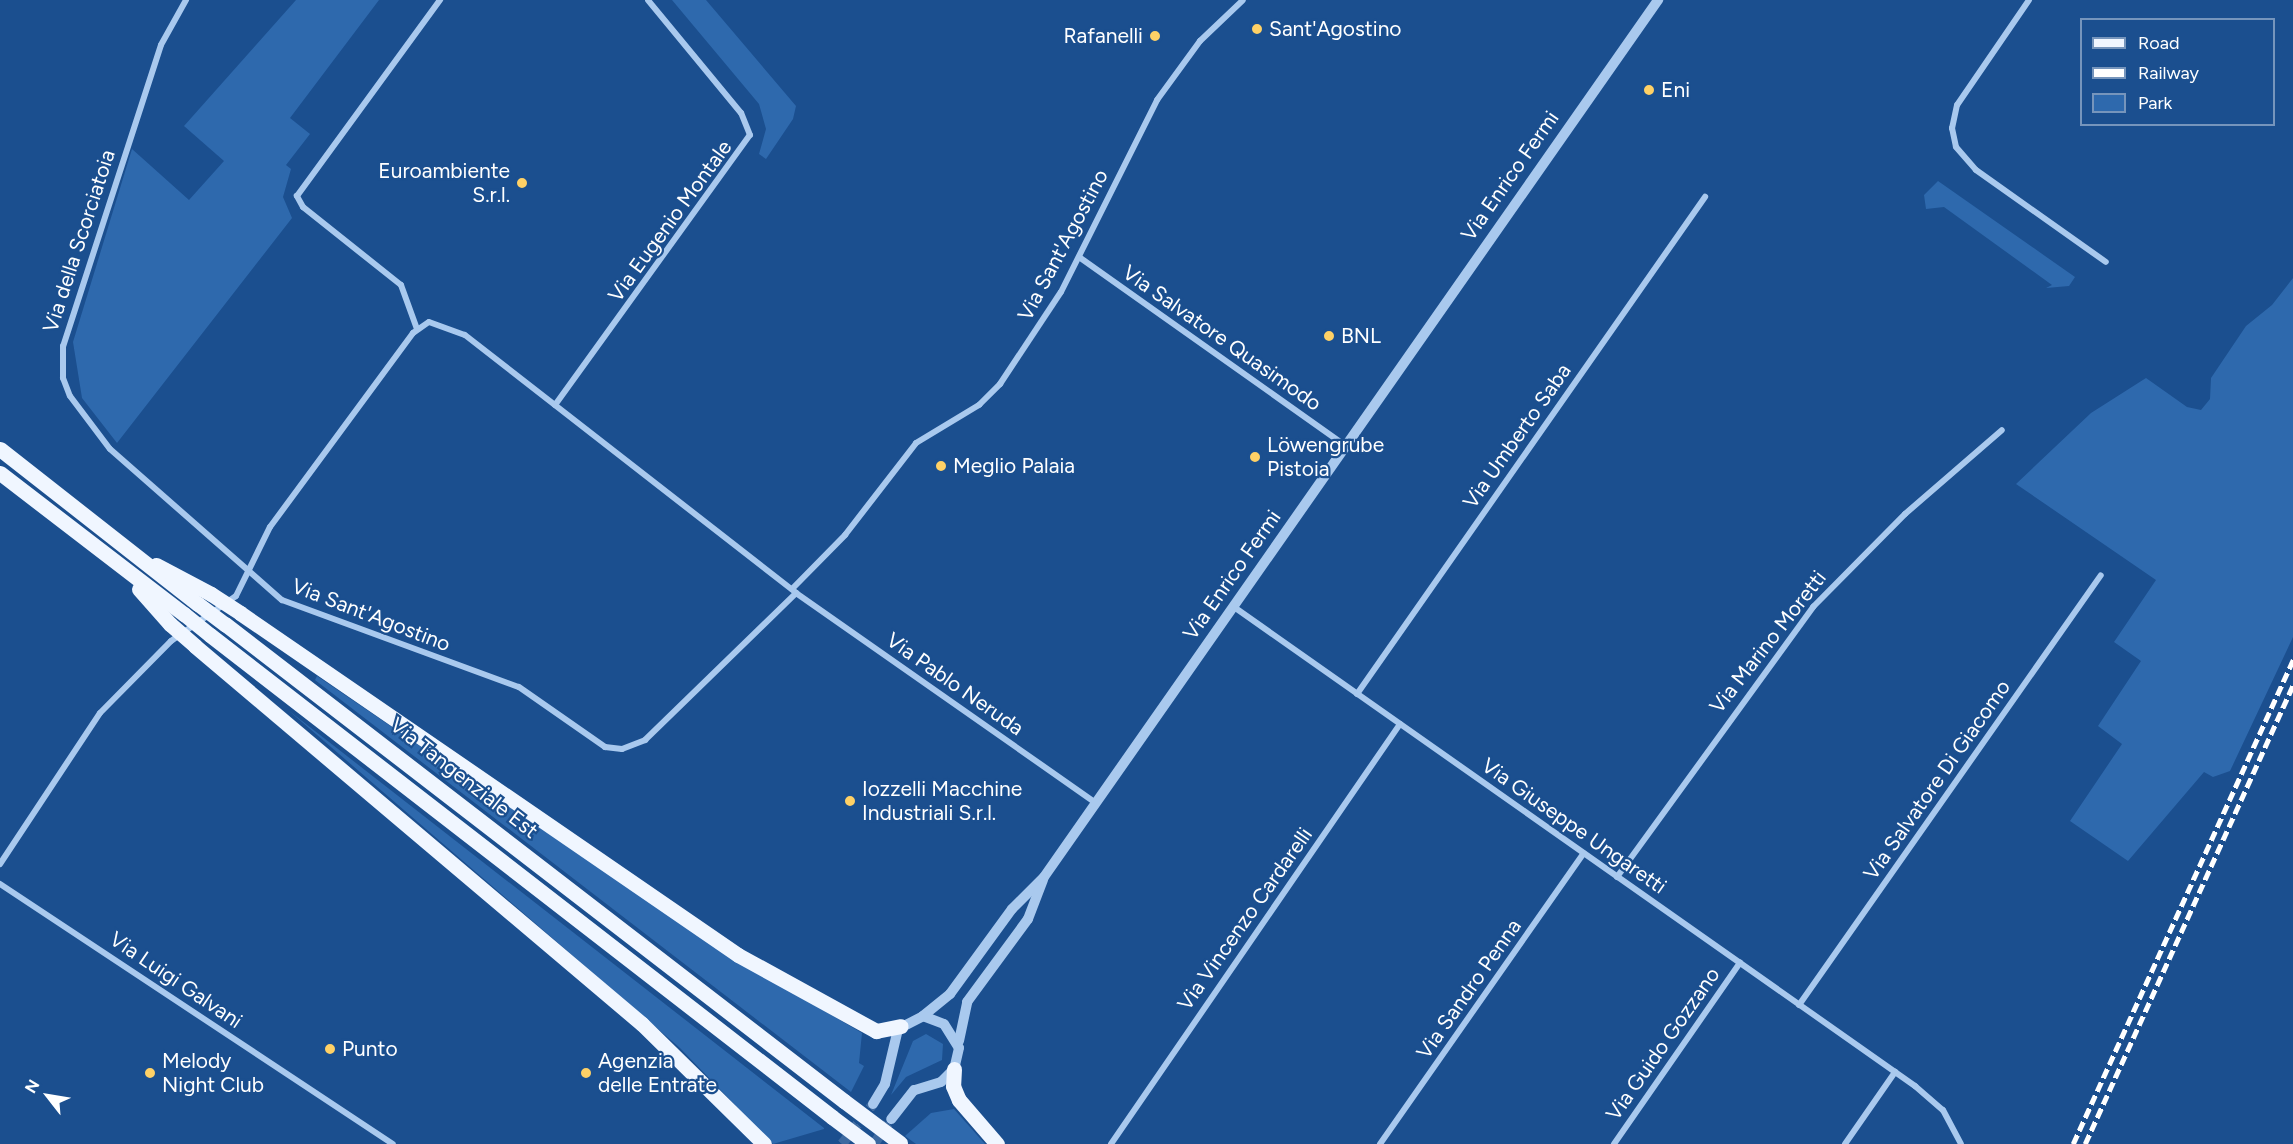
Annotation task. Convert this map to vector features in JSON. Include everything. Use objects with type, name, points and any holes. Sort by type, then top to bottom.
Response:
[{"type":"main road","name":"Via Tangenziale Est","points":[[0,449],[131,554],[900,1144]]},
{"type":"main road","name":"Via Tangenziale Est","points":[[0,472],[868,1144]]},
{"type":"main road","points":[[131,554],[212,594],[738,955],[876,1031],[901,1026]]},
{"type":"main road","points":[[120,567],[170,624],[634,1017],[764,1144]]},
{"type":"main road","points":[[954,1069],[953,1086],[959,1100],[997,1144]]},
{"type":"street","name":"Via della Scorciatoia","points":[[186,0],[161,45],[69,321],[63,378],[95,433],[248,571]]},
{"type":"street","points":[[417,329],[400,285],[303,207],[297,196],[440,0]]},
{"type":"street","name":"Via Eugenio Montale","points":[[555,405],[745,148],[750,135],[741,112],[648,0]]},
{"type":"street","name":"Via Sant'Agostino","points":[[248,571],[265,588],[303,611],[519,687],[613,749],[645,740],[794,591],[845,535],[915,443],[979,405],[1000,384],[1079,257],[1164,90],[1200,40],[1243,0]]},
{"type":"street","name":"Via Enrico Fermi","points":[[901,1026],[923,1016],[950,994],[1012,909],[1044,877],[1658,0]]},
{"type":"street","points":[[2029,0],[1957,105],[1952,128],[1956,147],[1976,170],[2106,262]]},
{"type":"street","name":"Via Umberto Saba","points":[[1357,694],[1705,197]]},
{"type":"street","name":"Via Salvatore Quasimodo","points":[[1079,257],[1346,446]]},
{"type":"street","points":[[0,864],[100,712],[171,641],[236,596],[270,527],[417,329],[435,322],[455,328],[794,591]]},
{"type":"street","name":"Via Marino Moretti","points":[[1617,877],[1813,607],[1896,522],[2002,430]]},
{"type":"street","name":"Via Salvatore Di Giacomo","points":[[1799,1005],[2101,574]]},
{"type":"street","name":"Via Pablo Neruda","points":[[794,591],[1096,803]]},
{"type":"street","name":"Via Giuseppe Ungaretti","points":[[1233,607],[1938,1104],[1961,1144]]},
{"type":"street","name":"Via Vincenzo Cardarelli","points":[[1111,1144],[1116,1132],[1400,724]]},
{"type":"street","name":"Via Sandro Penna","points":[[1380,1144],[1584,853]]},
{"type":"street","name":"Via Enrico Fermi","points":[[954,1069],[967,1002],[1028,919],[1044,877]]},
{"type":"street","name":"Via Luigi Galvani","points":[[0,884],[393,1144]]},
{"type":"street","name":"Via Guido Gozzano","points":[[1614,1144],[1740,963]]},
{"type":"street","points":[[923,1016],[945,1024],[958,1045]]},
{"type":"street","points":[[873,1104],[885,1084],[901,1026]]},
{"type":"street","points":[[891,1119],[914,1090],[941,1082],[954,1069]]},
{"type":"street","points":[[1845,1144],[1894,1072]]},
{"type":"green space","points":[[296,0],[379,0],[290,118],[310,134],[286,165],[291,169],[283,197],[292,218],[117,443],[82,398],[73,342],[132,149],[189,200],[224,161],[184,126]]},
{"type":"green space","points":[[672,0],[706,0],[796,106],[793,119],[766,159],[759,154],[766,129],[759,104]]},
{"type":"green space","points":[[1938,181],[2075,277],[2069,286],[2046,288],[2052,285],[1944,207],[1926,209],[1924,195]]},
{"type":"green space","points":[[2293,278],[2293,637],[2230,771],[2213,777],[2204,772],[2128,861],[2070,821],[2122,744],[2098,726],[2141,661],[2114,642],[2156,580],[2016,484],[2091,413],[2146,378],[2187,407],[2201,410],[2210,399],[2211,378],[2246,326],[2272,305]]},
{"type":"green space","points":[[317,676],[715,947],[862,1033],[859,1063],[864,1066],[851,1092],[315,680]]},
{"type":"green space","points":[[288,710],[824,1129],[773,1144],[680,1048]]},
{"type":"green space","points":[[926,1034],[943,1044],[942,1060],[906,1077],[891,1095],[913,1041]]},
{"type":"green space","points":[[954,1109],[985,1144],[916,1144],[905,1136],[931,1113]]},
{"type":"tunnel","points":[[842,1144],[873,1104]]},
{"type":"tunnel","points":[[874,1144],[891,1119]]},
{"type":"railway","points":[[2073,1144],[2293,660]]},
{"type":"railway","points":[[2085,1144],[2293,685]]},
{"type":"place","name":"Sant'Agostino","points":[[1257,29]]},
{"type":"place","name":"Rafanelli","points":[[1155,36]]},
{"type":"place","name":"Eni","points":[[1649,90]]},
{"type":"place","name":"Euroambiente S.r.l.","points":[[522,183]]},
{"type":"place","name":"BNL","points":[[1329,336]]},
{"type":"place","name":"Löwengrube Pistoia","points":[[1255,457]]},
{"type":"place","name":"Meglio Palaia","points":[[941,466]]},
{"type":"place","name":"Iozzelli Macchine Industriali S.r.l.","points":[[850,801]]},
{"type":"place","name":"Punto","points":[[330,1049]]},
{"type":"place","name":"Melody Night Club","points":[[150,1073]]},
{"type":"place","name":"Agenzia delle Entrate","points":[[586,1073]]}]
